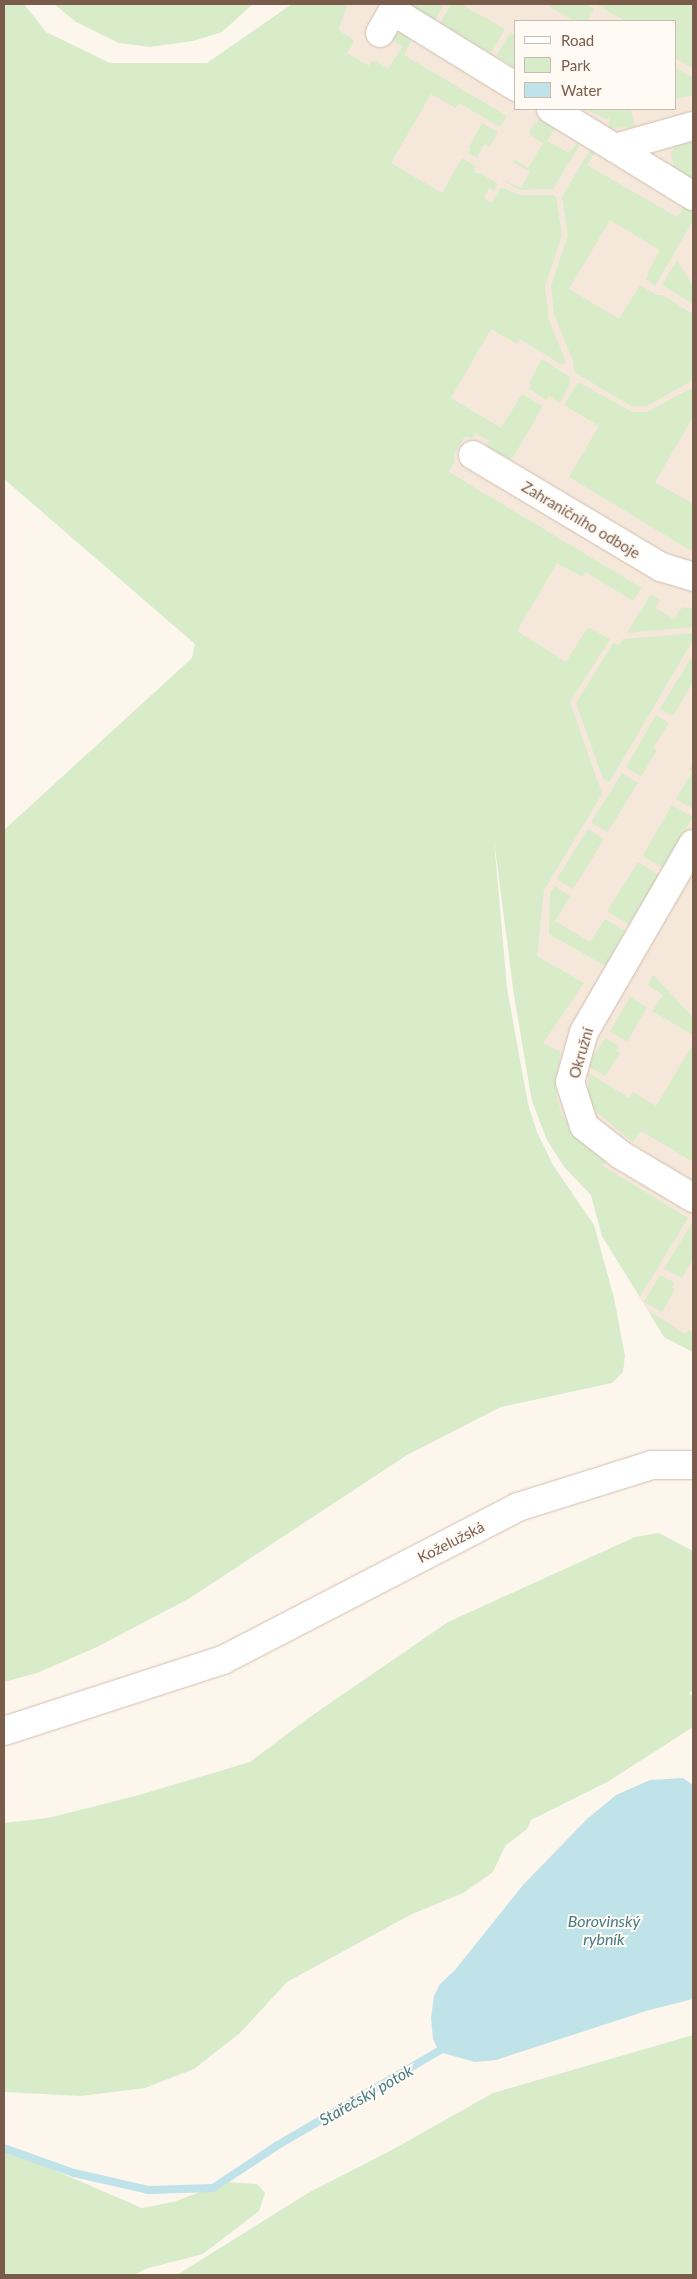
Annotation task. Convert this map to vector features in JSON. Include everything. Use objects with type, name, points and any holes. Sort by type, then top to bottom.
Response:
[{"type":"street","points":[[390,16],[514,86]]},
{"type":"street","points":[[554,110],[693,196]]},
{"type":"street","points":[[614,148],[693,126]]},
{"type":"street","name":"Zahraničního odboje","points":[[473,454],[661,567],[693,577]]},
{"type":"street","name":"Okružní","points":[[693,844],[584,1032],[570,1082],[584,1126],[621,1155],[693,1198]]},
{"type":"street","name":"Koželužská","points":[[4,1731],[223,1660],[518,1507],[652,1465],[693,1465]]},
{"type":"shaded area","points":[[333,4],[595,4],[623,20],[514,20],[514,110],[677,110],[677,60],[693,69],[693,1352],[664,1337],[602,1236],[591,1195],[565,1168],[547,1140],[532,1101],[514,995],[467,590],[341,52]]},
{"type":"green space","points":[[4,4],[24,4],[46,32],[110,63],[207,63],[292,4],[348,4],[338,30],[353,39],[353,43],[347,53],[369,66],[371,62],[376,61],[388,69],[402,47],[390,38],[395,33],[405,35],[412,39],[404,55],[507,116],[500,127],[459,103],[456,108],[431,94],[391,163],[442,193],[462,158],[476,166],[474,173],[480,173],[498,184],[494,191],[489,188],[484,198],[492,203],[501,187],[519,195],[553,195],[556,197],[562,235],[545,286],[549,320],[566,362],[562,365],[520,339],[517,344],[491,329],[451,398],[501,428],[522,394],[543,406],[514,456],[510,459],[485,448],[489,441],[476,433],[472,439],[465,436],[454,455],[455,461],[449,472],[642,588],[633,601],[586,572],[582,577],[557,563],[517,631],[566,662],[588,627],[610,639],[570,702],[602,794],[544,890],[537,956],[584,983],[543,1043],[561,1052],[555,1083],[557,1098],[562,1115],[575,1135],[606,1161],[603,1166],[688,1218],[640,1297],[602,1236],[591,1195],[565,1168],[547,1140],[532,1101],[514,995],[494,840],[507,988],[528,1104],[537,1132],[553,1165],[594,1225],[614,1298],[625,1356],[623,1372],[612,1383],[501,1407],[407,1455],[190,1598],[97,1647],[37,1673],[4,1682],[4,830],[192,658],[195,644],[4,479]]},
{"type":"green space","points":[[54,4],[253,4],[222,32],[193,41],[150,47],[119,43],[76,22]]},
{"type":"green space","points":[[408,4],[444,4],[435,20]]},
{"type":"green space","points":[[451,4],[461,4],[505,29],[491,53],[440,23]]},
{"type":"green space","points":[[545,4],[585,4],[594,9],[588,20],[572,20]]},
{"type":"green space","points":[[595,4],[693,4],[693,69],[677,60],[677,20],[623,20]]},
{"type":"green space","points":[[510,33],[514,35],[514,67],[496,56]]},
{"type":"green space","points":[[677,69],[693,78],[693,95],[677,99]]},
{"type":"green space","points":[[588,110],[631,110],[635,127],[608,128],[610,119],[603,118]]},
{"type":"green space","points":[[539,119],[547,119],[557,125],[547,141],[569,153],[580,138],[583,140],[553,189],[520,190],[500,179],[521,188],[530,172],[512,161],[515,160],[528,168],[543,143],[530,135],[530,130]]},
{"type":"green space","points":[[482,123],[498,132],[490,147],[484,144],[477,158],[468,153],[471,148],[469,147]]},
{"type":"green space","points":[[693,134],[693,177],[691,181],[674,167],[671,155],[674,145]]},
{"type":"green space","points":[[592,146],[597,149],[587,165],[677,217],[687,202],[693,206],[693,221],[655,286],[646,279],[660,250],[610,220],[569,289],[619,319],[640,285],[657,295],[662,295],[693,314],[693,380],[647,406],[631,406],[574,372],[573,361],[554,314],[551,286],[568,235],[562,197]]},
{"type":"green space","points":[[677,260],[693,286],[693,304],[662,285]]},
{"type":"green space","points":[[542,359],[569,376],[570,385],[560,403],[549,396],[546,400],[529,389],[531,385],[529,383]]},
{"type":"green space","points":[[580,383],[632,412],[647,412],[693,387],[693,417],[655,482],[693,504],[693,550],[688,549],[569,477],[599,426],[564,405],[577,384]]},
{"type":"green space","points":[[651,594],[660,600],[655,608],[674,619],[682,607],[693,609],[693,627],[627,633]]},
{"type":"green space","points":[[693,633],[693,640],[610,781],[605,781],[576,703],[613,643],[619,645],[623,639]]},
{"type":"green space","points":[[690,659],[693,661],[693,682],[673,716],[660,709]]},
{"type":"green space","points":[[656,715],[669,723],[653,748],[657,750],[641,777],[626,767]]},
{"type":"green space","points":[[693,763],[693,809],[676,799],[692,772],[689,770]]},
{"type":"green space","points":[[622,773],[638,783],[607,832],[591,822]]},
{"type":"green space","points":[[672,805],[693,817],[663,868],[642,856]]},
{"type":"green space","points":[[588,829],[604,839],[573,889],[557,879]]},
{"type":"green space","points":[[638,862],[659,875],[628,924],[607,911]]},
{"type":"green space","points":[[555,886],[571,896],[555,921],[590,942],[605,919],[625,931],[605,966],[549,934],[550,893]]},
{"type":"green space","points":[[653,975],[693,1017],[693,1035],[652,1011],[663,995],[648,985]]},
{"type":"green space","points":[[630,997],[647,1007],[627,1042],[610,1032]]},
{"type":"green space","points":[[605,1038],[619,1046],[616,1051],[620,1053],[605,1076],[588,1066]]},
{"type":"green space","points":[[693,1044],[693,1162],[641,1131],[633,1142],[597,1113],[591,1104],[588,1090],[589,1073],[629,1098],[633,1092],[656,1106]]},
{"type":"green space","points":[[693,1221],[693,1259],[682,1278],[664,1269]]},
{"type":"green space","points":[[660,1275],[675,1283],[672,1287],[675,1289],[662,1312],[644,1302]]},
{"type":"green space","points":[[648,1310],[685,1334],[689,1330],[693,1333],[693,1352],[664,1337]]},
{"type":"green space","points":[[659,1533],[693,1551],[693,1690],[689,1693],[693,1697],[693,1727],[609,1781],[531,1820],[527,1829],[505,1846],[493,1872],[463,1893],[410,1915],[287,1982],[240,2033],[194,2069],[145,2088],[80,2096],[4,2092],[4,1823],[48,1818],[139,1795],[250,1762],[307,1719],[448,1622],[635,1537]]},
{"type":"green space","points":[[693,2035],[693,2275],[177,2275],[308,2193],[390,2151],[493,2093]]},
{"type":"green space","points":[[4,2152],[26,2158],[142,2208],[173,2202],[227,2182],[257,2184],[265,2193],[259,2211],[203,2254],[145,2269],[134,2275],[4,2275]]},
{"type":"water","name":"Borovinský rybník","points":[[683,1778],[693,1785],[693,1999],[649,2010],[496,2060],[475,2062],[439,2052],[433,2039],[431,2018],[434,1996],[440,1984],[455,1970],[523,1885],[587,1819],[616,1795],[650,1780]]},
{"type":"waterway","name":"Stařečský potok","points":[[4,2148],[74,2173],[148,2190],[213,2188],[278,2145],[446,2047]]}]
